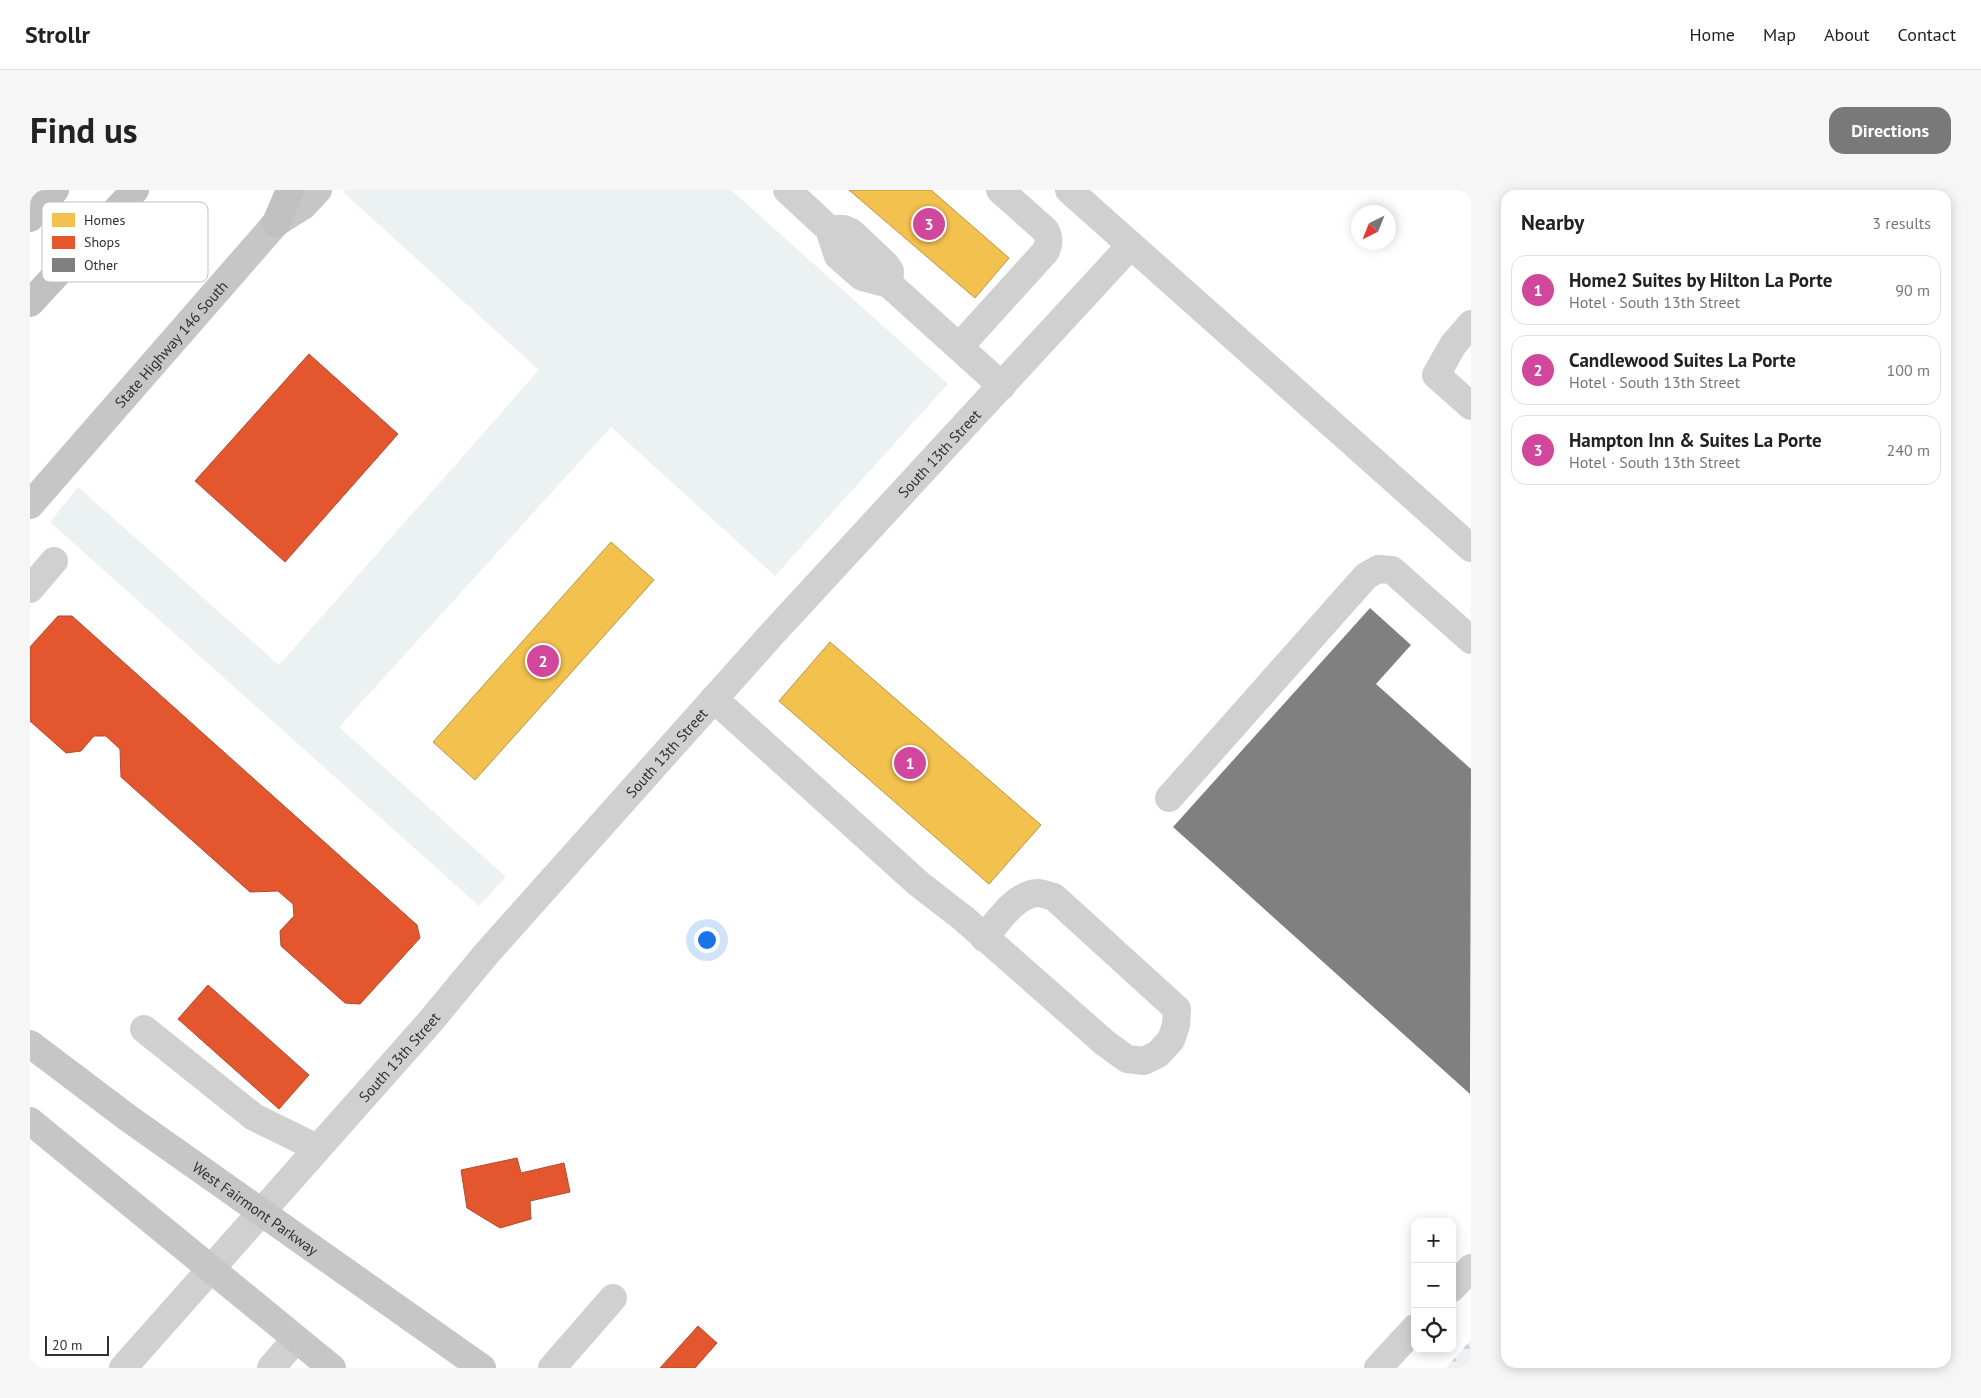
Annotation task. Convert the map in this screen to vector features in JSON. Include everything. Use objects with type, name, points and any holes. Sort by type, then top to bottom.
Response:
[{"type":"highway","points":[[44,202],[55,190]]},
{"type":"highway","points":[[124,202],[135,190]]},
{"type":"highway","points":[[276,223],[290,190]]},
{"type":"highway","points":[[30,218],[42,205]]},
{"type":"highway","points":[[30,303],[50,282]]},
{"type":"main road","name":"State Highway 146 South","points":[[30,505],[276,223],[304,206],[318,190]]},
{"type":"main road","name":"West Fairmont Parkway","points":[[30,1044],[128,1118],[261,1210],[482,1368]]},
{"type":"main road","points":[[30,1121],[332,1368]]},
{"type":"street","points":[[787,190],[830,229],[838,256],[862,277],[889,284],[1002,386]]},
{"type":"street","points":[[959,347],[1046,251],[1049,244],[1049,236],[1045,230],[1000,190]]},
{"type":"street","points":[[1069,190],[1471,548]]},
{"type":"street","name":"South 13th Street","points":[[123,1368],[714,699],[1131,245]]},
{"type":"street","points":[[1471,324],[1453,345],[1436,375],[1471,406]]},
{"type":"street","points":[[30,589],[54,561]]},
{"type":"street","points":[[1169,798],[1366,576],[1378,569],[1392,570],[1471,640]]},
{"type":"street","points":[[714,699],[919,884],[1105,1043],[1127,1059],[1144,1061],[1158,1054],[1172,1040],[1176,1025],[1177,1009],[1054,897],[1038,893],[1026,897],[1011,906],[984,938]]},
{"type":"street","points":[[144,1029],[254,1117],[317,1148]]},
{"type":"street","points":[[1456,1284],[1471,1268]]},
{"type":"street","points":[[552,1368],[613,1298]]},
{"type":"street","points":[[1378,1368],[1411,1332]]},
{"type":"street","points":[[271,1368],[296,1339]]},
{"type":"green space","points":[[345,190],[731,190],[948,384],[775,576],[611,427],[339,727],[506,877],[479,906],[50,522],[78,487],[279,665],[539,370],[343,192]]},
{"type":"green space","points":[[1471,1340],[1471,1368],[1446,1368]]},
{"type":"building: Homes","points":[[849,190],[931,190],[1009,258],[975,298]]},
{"type":"building: Homes","points":[[611,542],[654,580],[475,780],[433,742]]},
{"type":"building: Homes","points":[[830,642],[1041,825],[989,884],[779,701]]},
{"type":"building: Shops","points":[[309,354],[398,434],[285,562],[195,481]]},
{"type":"building: Shops","points":[[58,616],[72,616],[417,925],[420,938],[360,1004],[345,1003],[281,946],[280,931],[294,916],[293,904],[278,891],[250,892],[121,777],[120,749],[106,736],[94,736],[81,751],[66,753],[30,721],[30,647]]},
{"type":"building: Shops","points":[[208,985],[309,1075],[279,1109],[178,1019]]},
{"type":"building: Shops","points":[[517,1158],[521,1173],[564,1163],[570,1192],[530,1201],[531,1219],[500,1228],[467,1208],[461,1170]]},
{"type":"building: Shops","points":[[698,1326],[717,1343],[695,1368],[660,1368]]},
{"type":"building: Other","points":[[1370,608],[1411,645],[1376,684],[1471,769],[1470,1094],[1173,827]]},
{"type":"place","name":"Hampton Inn & Suites La Porte","points":[[929,224]]},
{"type":"place","name":"Candlewood Suites La Porte","points":[[543,661]]},
{"type":"place","name":"Home2 Suites by Hilton La Porte","points":[[910,763]]}]
